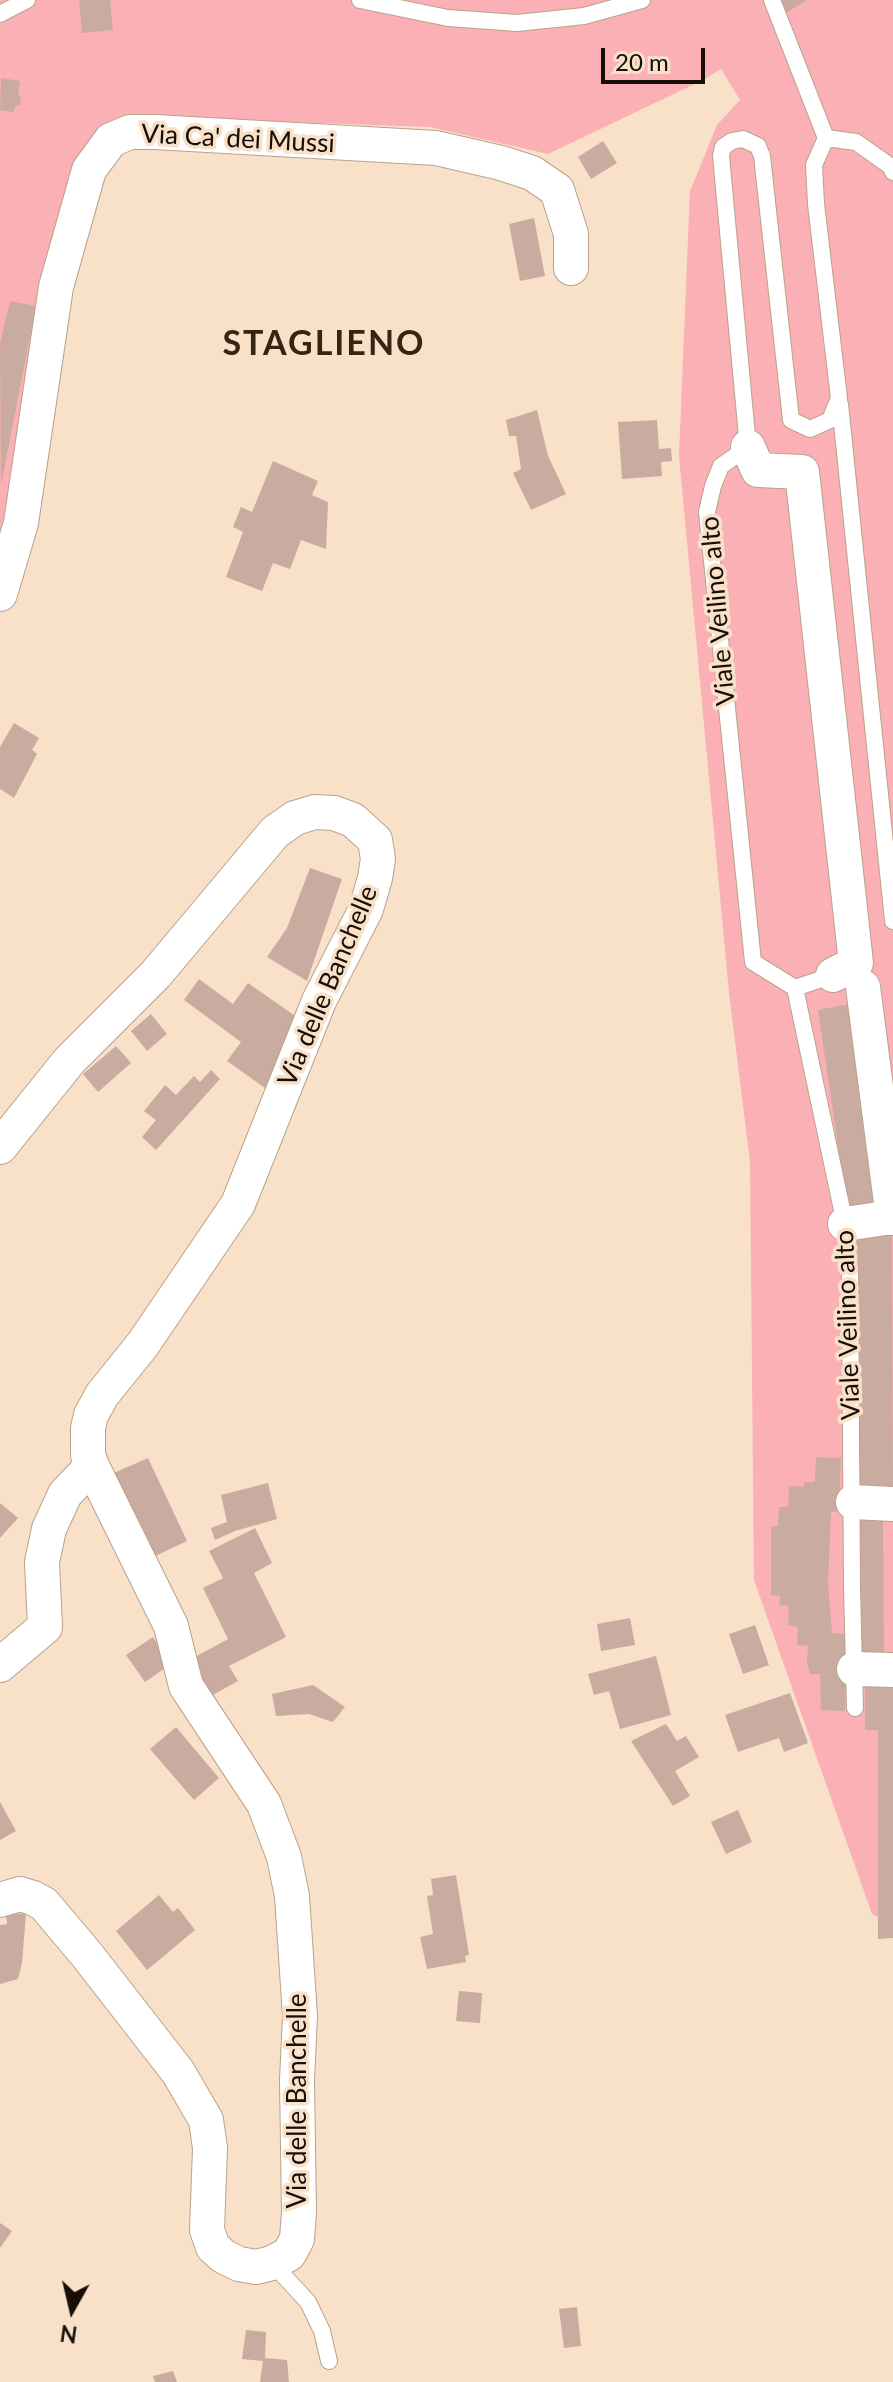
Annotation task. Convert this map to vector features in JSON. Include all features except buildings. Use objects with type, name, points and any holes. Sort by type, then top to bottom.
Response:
[{"type":"street","name":"Via Ca' dei Mussi","points":[[0,594],[21,523],[56,287],[89,170],[111,140],[130,132],[155,132],[436,148],[501,163],[532,173],[557,190],[571,234],[571,268]]},
{"type":"street","points":[[748,447],[758,470],[802,472],[856,963],[848,981],[893,1218],[845,1224]]},
{"type":"street","name":"Via delle Banchelle","points":[[0,1147],[69,1061],[156,974],[275,832],[295,818],[315,812],[334,813],[353,820],[375,840],[378,859],[366,909],[319,1001],[238,1204],[143,1344],[102,1395],[88,1428],[88,1455],[92,1466],[171,1626],[186,1686],[264,1804],[284,1857],[292,1896],[300,2016],[297,2080],[299,2212],[297,2239],[289,2254],[272,2263]]},
{"type":"street","points":[[0,1665],[45,1627],[42,1562],[46,1537],[65,1494],[92,1466]]},
{"type":"street","points":[[853,1502],[893,1504]]},
{"type":"street","points":[[854,1669],[893,1670]]},
{"type":"street","points":[[0,1900],[20,1894],[44,1904],[178,2072],[206,2120],[210,2148],[207,2230],[213,2247],[239,2264],[256,2267],[272,2263]]},
{"type":"lane","points":[[0,14],[27,0]]},
{"type":"lane","points":[[360,0],[448,18],[517,23],[584,16],[642,0]]},
{"type":"lane","points":[[772,0],[826,138],[814,165],[815,178],[893,921]]},
{"type":"lane","points":[[826,138],[856,142],[890,166],[893,172]]},
{"type":"lane","points":[[748,447],[721,156],[723,147],[732,141],[743,139],[758,146],[762,156],[791,420],[810,429],[830,420],[839,398]]},
{"type":"lane","name":"Viale Veilino alto","points":[[748,447],[721,466],[707,512],[753,962],[795,988],[845,1224],[850,1275],[855,1708]]},
{"type":"lane","points":[[795,988],[848,981]]},
{"type":"lane","points":[[272,2263],[308,2302],[322,2331],[329,2361]]},
{"type":"shaded area","points":[[0,0],[893,0],[893,1925],[872,1914],[754,1580],[750,1162],[729,993],[679,456],[690,191],[717,125],[740,100],[721,69],[548,154],[430,127],[123,116],[104,128],[83,150],[47,289],[0,544]]},
{"type":"district","name":"STAGLIENO","points":[[324,344]]}]
